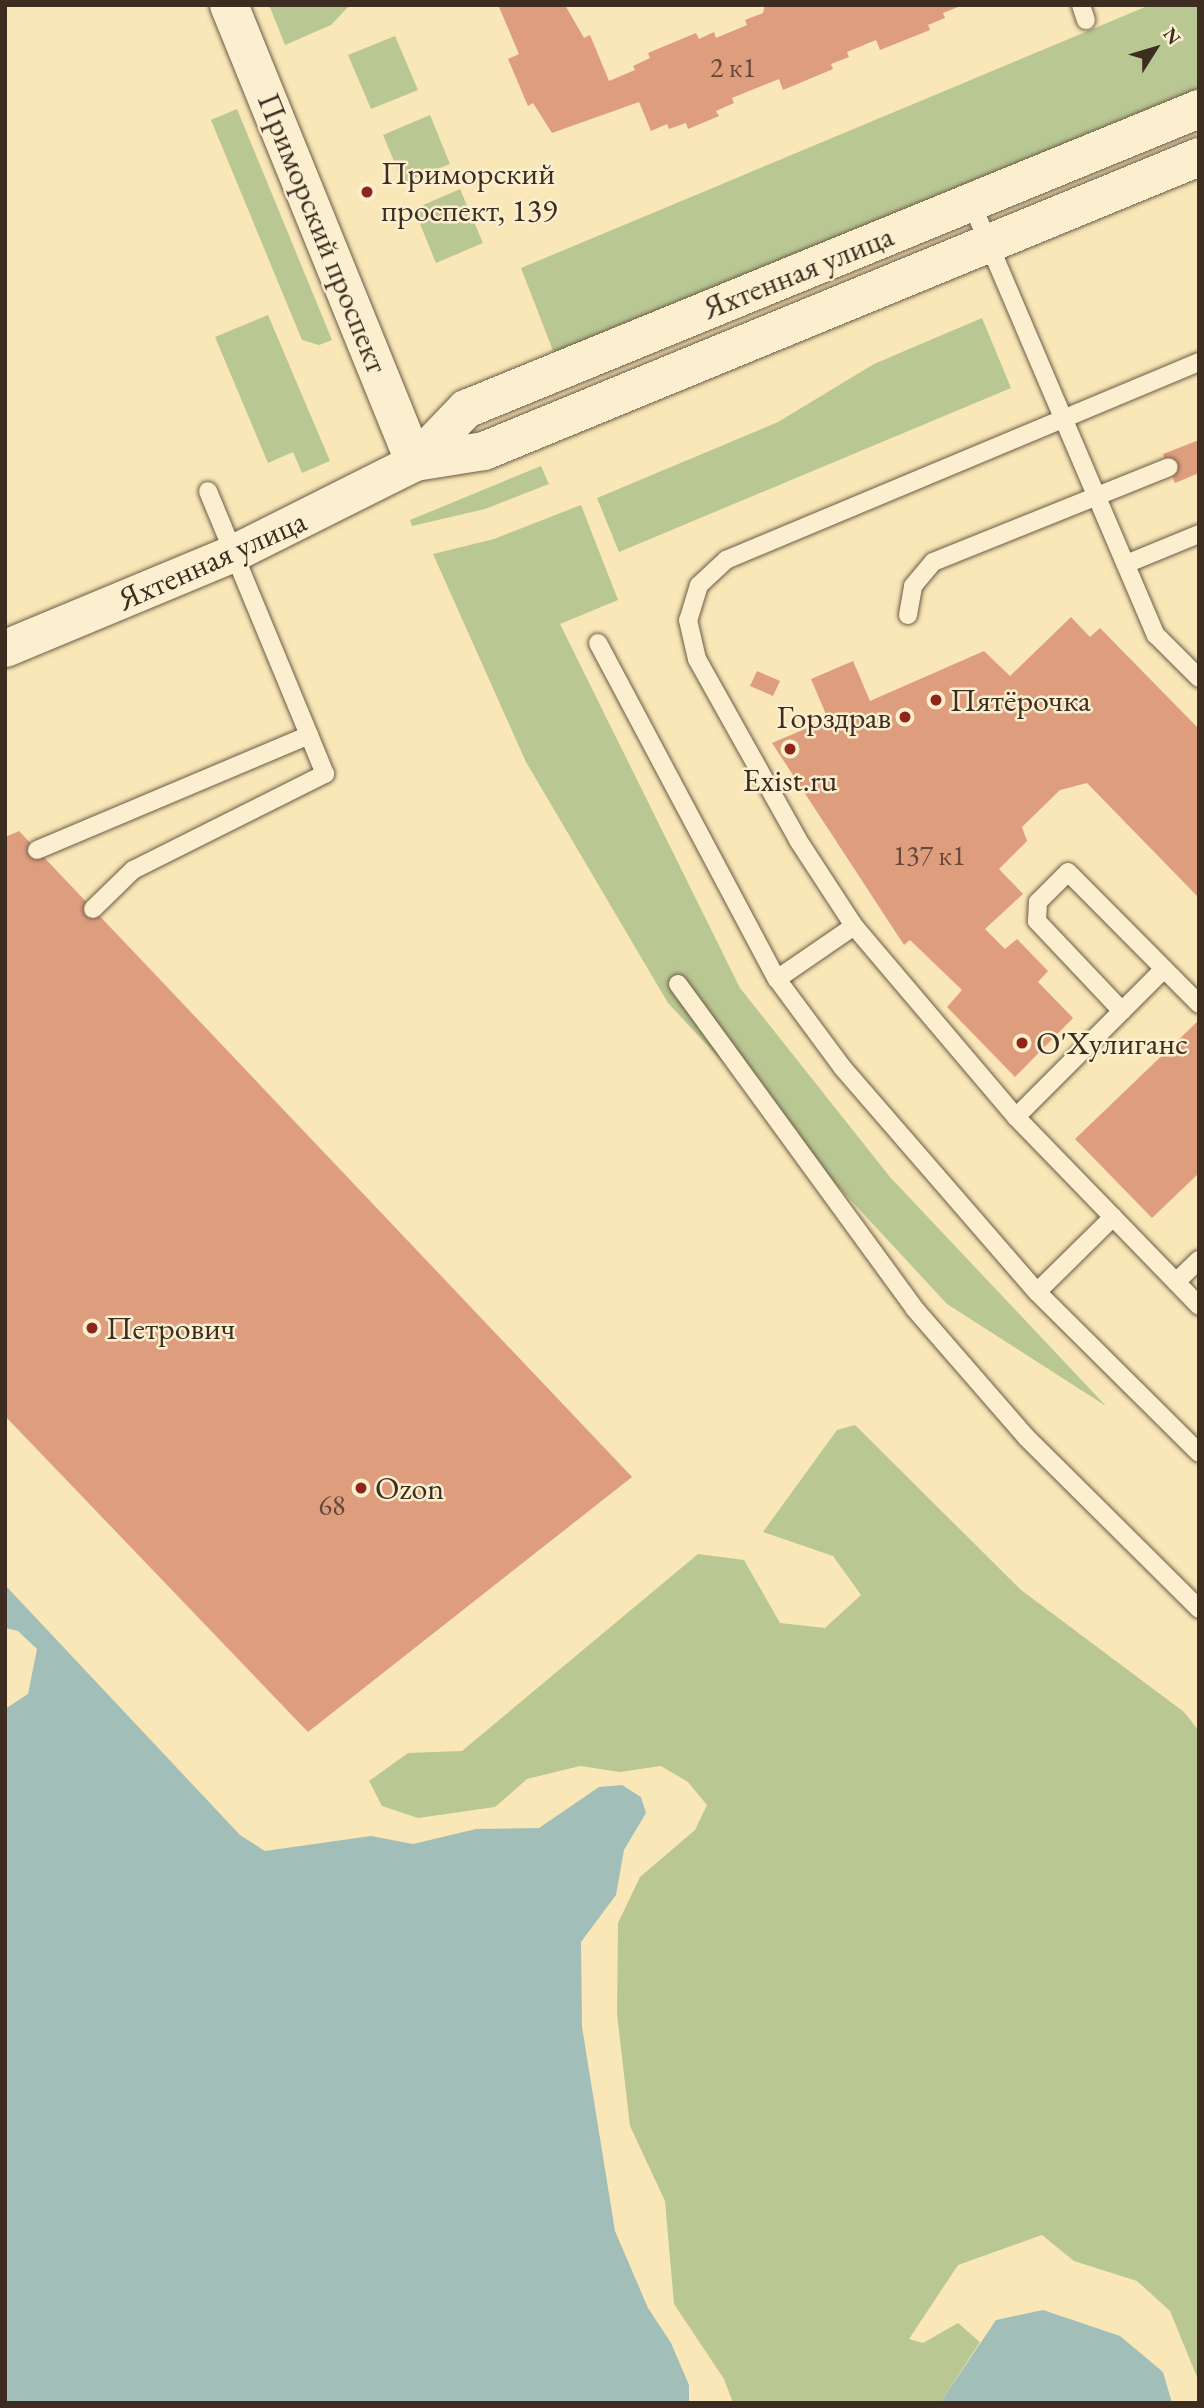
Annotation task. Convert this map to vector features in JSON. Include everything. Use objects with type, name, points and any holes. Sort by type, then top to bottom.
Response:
[{"type":"street","name":"Приморский проспект","points":[[229,5],[415,462]]},
{"type":"street","name":"Яхтенная улица","points":[[415,462],[466,409],[1199,109]]},
{"type":"street","name":"Яхтенная улица","points":[[5,648],[233,553],[415,462],[484,451],[1199,157]]},
{"type":"lane","points":[[971,202],[1156,635],[1199,678]]},
{"type":"lane","points":[[1199,362],[726,559],[699,585],[688,620],[697,659],[798,840],[854,926],[1016,1116],[1199,1306]]},
{"type":"lane","points":[[908,615],[913,586],[933,562],[1169,467]]},
{"type":"lane","points":[[93,909],[133,870],[325,774],[208,491]]},
{"type":"lane","points":[[1126,564],[1199,534]]},
{"type":"lane","points":[[598,643],[778,979],[842,1067],[1037,1292],[1199,1453]]},
{"type":"lane","points":[[37,850],[309,735]]},
{"type":"lane","points":[[1122,1011],[1037,921],[1038,902],[1068,872],[1199,1004]]},
{"type":"lane","points":[[778,979],[854,926]]},
{"type":"lane","points":[[1016,1116],[1164,969]]},
{"type":"lane","points":[[678,984],[914,1308],[1026,1437],[1199,1609]]},
{"type":"lane","points":[[1037,1292],[1113,1217]]},
{"type":"lane","points":[[1176,1282],[1199,1260]]},
{"type":"green space","points":[[269,5],[350,5],[331,25],[285,45]]},
{"type":"green space","points":[[1150,5],[1199,5],[1199,90],[555,356],[521,268]]},
{"type":"green space","points":[[395,36],[418,90],[371,109],[348,55]]},
{"type":"green space","points":[[237,109],[332,340],[319,345],[302,340],[211,120]]},
{"type":"green space","points":[[430,115],[450,164],[403,183],[383,135]]},
{"type":"green space","points":[[460,189],[483,243],[436,263],[414,209]]},
{"type":"green space","points":[[268,315],[330,461],[302,473],[293,452],[268,463],[215,337]]},
{"type":"green space","points":[[982,318],[1011,388],[619,552],[597,498],[778,422],[874,364]]},
{"type":"green space","points":[[541,466],[549,484],[485,509],[412,526],[410,520]]},
{"type":"green space","points":[[581,505],[618,600],[560,624],[740,988],[890,1177],[1106,1406],[947,1304],[668,1003],[526,762],[433,554],[494,539]]},
{"type":"green space","points":[[855,1425],[1021,1590],[1184,1712],[1199,1731],[1199,2382],[1170,2311],[1137,2281],[1074,2261],[1042,2235],[958,2265],[909,2339],[923,2343],[958,2323],[980,2342],[940,2403],[733,2403],[724,2379],[674,2304],[665,2201],[630,2126],[617,2014],[618,1923],[640,1877],[695,1830],[707,1805],[688,1782],[661,1766],[620,1772],[580,1766],[527,1779],[495,1807],[418,1818],[382,1806],[369,1781],[408,1753],[462,1751],[698,1554],[744,1560],[780,1623],[825,1628],[861,1595],[833,1556],[763,1532],[837,1430]]},
{"type":"water","points":[[5,1585],[240,1835],[265,1851],[371,1836],[413,1844],[476,1829],[539,1828],[599,1787],[622,1785],[641,1797],[646,1813],[624,1850],[616,1895],[581,1942],[582,2027],[615,2231],[648,2308],[671,2343],[689,2385],[689,2403],[5,2403],[5,1709],[28,1694],[37,1649],[18,1631],[5,1628]]},
{"type":"water","points":[[1043,2310],[1120,2336],[1163,2372],[1172,2403],[940,2403],[996,2320]]},
{"type":"building","points":[[492,5],[565,5],[584,38],[590,35],[609,81],[635,70],[633,66],[650,58],[648,53],[696,33],[699,39],[714,32],[716,38],[747,25],[745,20],[763,13],[765,5],[963,5],[943,13],[945,18],[928,25],[930,30],[880,50],[876,40],[847,52],[849,57],[831,64],[833,69],[783,90],[779,79],[732,98],[734,103],[716,111],[719,116],[688,129],[686,123],[669,129],[667,124],[651,131],[639,102],[552,133],[533,103],[528,106],[508,59],[519,54],[499,7]]},
{"type":"building","points":[[1199,440],[1199,473],[1175,483],[1163,454]]},
{"type":"building","points":[[1071,617],[1090,637],[1100,628],[1199,729],[1199,898],[1087,783],[1060,790],[1022,827],[1027,841],[999,869],[1023,894],[985,929],[1005,949],[1017,939],[1048,971],[1038,982],[1073,1018],[1015,1077],[947,1007],[962,990],[910,940],[904,945],[772,743],[828,719],[811,679],[853,661],[870,701],[984,651],[1010,676]]},
{"type":"building","points":[[757,671],[780,681],[773,696],[750,686]]},
{"type":"building","points":[[19,831],[632,1477],[308,1732],[5,1416],[5,837]]},
{"type":"building","points":[[1199,1020],[1199,1173],[1152,1218],[1075,1139]]},
{"type":"place","name":"Приморский проспект, 139","points":[[367,192]]},
{"type":"place","name":"Пятёрочка","points":[[936,700]]},
{"type":"place","name":"Горздрав","points":[[905,717]]},
{"type":"place","name":"Exist.ru","points":[[790,749]]},
{"type":"place","name":"О'Хулиганс","points":[[1022,1043]]},
{"type":"place","name":"Петрович","points":[[92,1328]]},
{"type":"place","name":"Ozon","points":[[361,1488]]}]
